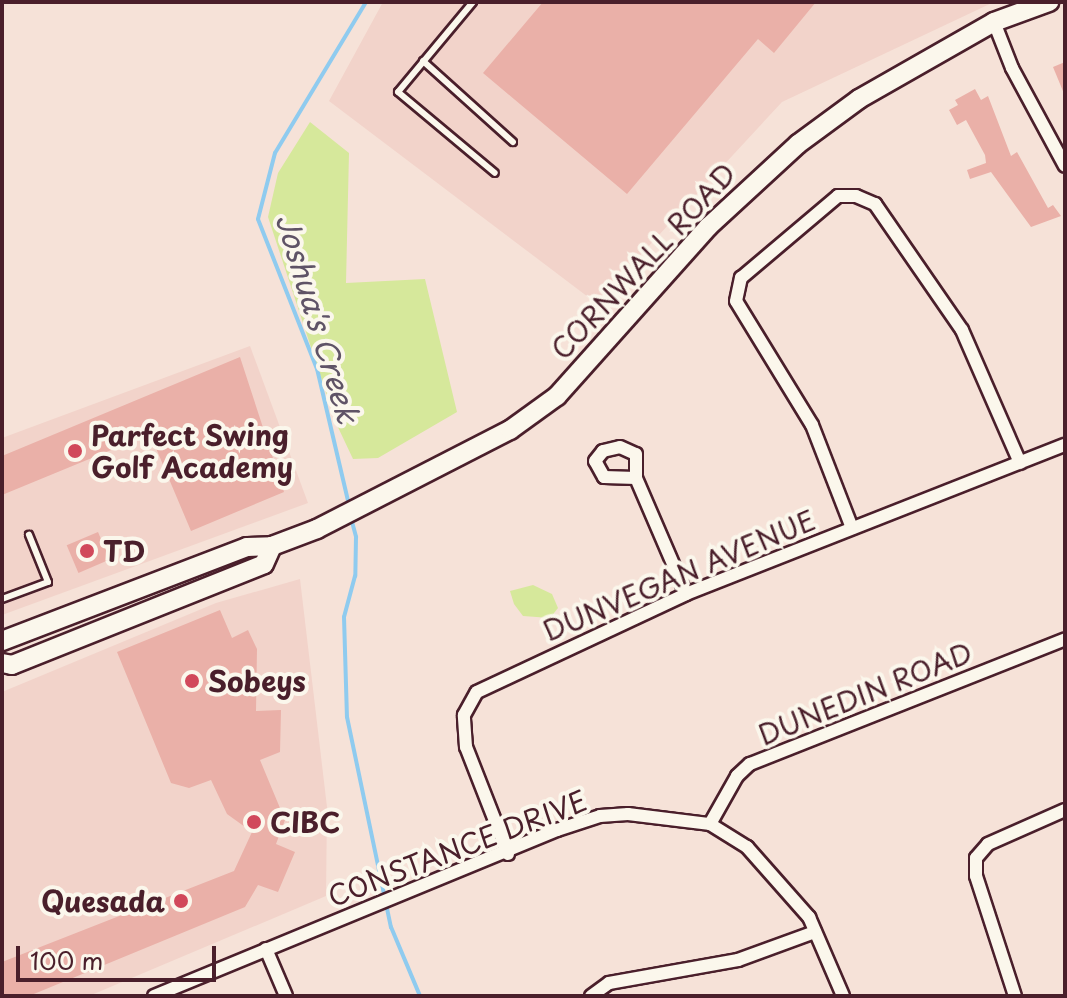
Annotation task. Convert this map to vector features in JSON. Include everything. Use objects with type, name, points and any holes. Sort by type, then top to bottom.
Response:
[{"type":"main road","name":"CORNWALL ROAD","points":[[2,641],[247,547],[272,546],[317,529],[378,501],[480,447],[557,396],[758,178],[859,99],[994,22],[1049,2]]},
{"type":"main road","name":"CORNWALL ROAD","points":[[2,663],[12,665],[264,564],[272,546]]},
{"type":"street","points":[[994,22],[1032,108],[1065,166]]},
{"type":"street","points":[[852,528],[812,425],[736,301],[741,278],[838,196],[866,199],[884,217],[962,330],[1020,463]]},
{"type":"street","name":"DUNVEGAN AVENUE","points":[[508,854],[466,747],[468,704],[488,685],[686,594],[1065,445]]},
{"type":"street","points":[[636,478],[686,594]]},
{"type":"street","name":"DUNEDIN ROAD","points":[[710,824],[737,776],[750,764],[1065,639]]},
{"type":"street","points":[[1015,996],[976,876],[976,858],[988,844],[1065,810]]},
{"type":"street","name":"CONSTANCE DRIVE","points":[[154,996],[600,816],[657,816],[710,824],[772,870],[815,932],[843,996]]},
{"type":"street","points":[[591,996],[609,983],[738,960],[815,932]]},
{"type":"street","points":[[266,949],[286,996]]},
{"type":"lane","points":[[473,2],[398,92],[495,173]]},
{"type":"lane","points":[[423,61],[513,142]]},
{"type":"lane","points":[[2,599],[48,582],[29,535]]},
{"type":"shaded area","points":[[383,2],[994,2],[782,102],[596,303],[329,101]]},
{"type":"shaded area","points":[[250,346],[308,503],[2,615],[2,438]]},
{"type":"shaded area","points":[[300,579],[327,807],[326,896],[89,996],[2,996],[2,692],[216,603]]},
{"type":"green space","points":[[310,122],[349,153],[346,283],[425,279],[457,412],[378,458],[353,459],[336,423],[268,217],[278,173]]},
{"type":"green space","points":[[533,585],[552,594],[558,608],[550,618],[523,616],[514,604],[510,591]]},
{"type":"building","points":[[543,2],[816,2],[774,53],[758,39],[627,194],[483,73]]},
{"type":"building","points":[[1065,62],[1065,96],[1053,67]]},
{"type":"building","points":[[975,89],[981,100],[988,96],[1011,156],[1017,152],[1048,208],[1053,205],[1061,216],[1031,227],[991,172],[970,179],[967,170],[986,163],[985,155],[966,120],[957,125],[949,110],[958,105],[955,100]]},
{"type":"building","points":[[240,357],[284,492],[191,531],[150,434],[2,495],[2,456]]},
{"type":"building","name":"TD","points":[[98,532],[110,560],[78,573],[67,545]]},
{"type":"building","points":[[220,610],[232,638],[248,630],[257,649],[256,711],[281,710],[280,752],[260,760],[285,820],[276,844],[295,852],[278,892],[258,885],[245,907],[29,996],[2,996],[2,962],[234,871],[252,832],[227,814],[211,780],[189,788],[171,783],[117,652]]},
{"type":"waterway","name":"Joshua's Creek","points":[[349,505],[317,369],[258,219],[275,153],[366,2]]},
{"type":"waterway","name":"Joshua's Creek","points":[[351,518],[356,537],[355,576],[344,617],[347,717],[391,927],[420,996]]},
{"type":"place","name":"Parfect Swing Golf Academy","points":[[75,451]]},
{"type":"place","name":"TD","points":[[87,551]]},
{"type":"place","name":"Sobeys","points":[[192,681]]},
{"type":"place","name":"CIBC","points":[[254,822]]},
{"type":"place","name":"Quesada","points":[[181,901]]}]
